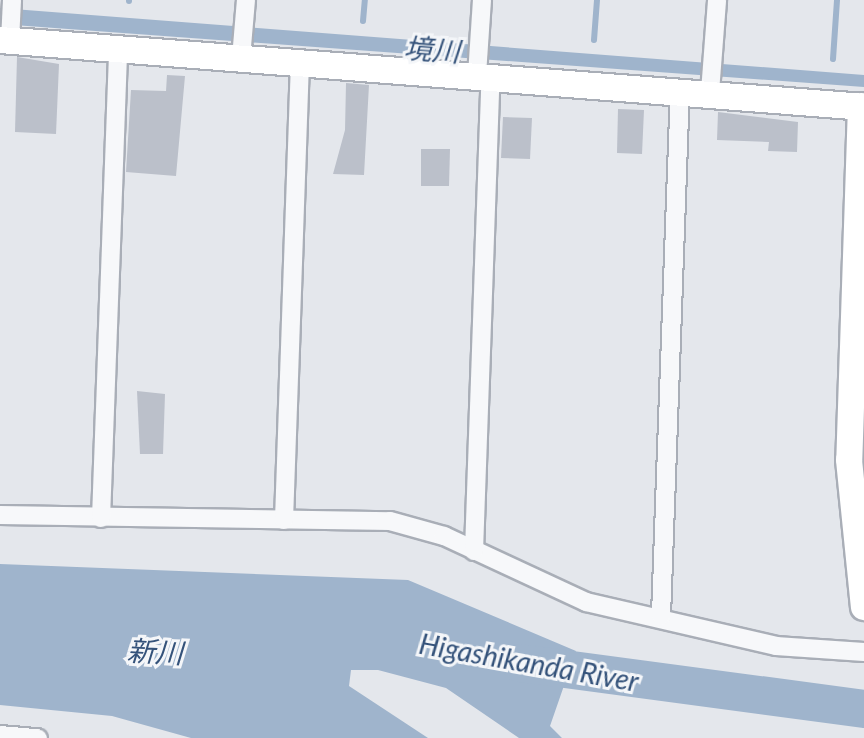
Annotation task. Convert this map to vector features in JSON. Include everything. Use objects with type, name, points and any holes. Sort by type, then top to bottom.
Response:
[{"type":"street","points":[[242,52],[246,0]]},
{"type":"street","points":[[474,551],[482,71],[479,39],[482,0]]},
{"type":"street","points":[[711,87],[717,0]]},
{"type":"street","points":[[12,2],[7,37],[118,49],[242,52],[300,62],[482,71],[680,89],[711,87],[862,106],[859,297],[850,492],[864,607]]},
{"type":"street","points":[[101,518],[118,49]]},
{"type":"street","points":[[284,520],[300,62]]},
{"type":"street","points":[[661,616],[680,89]]},
{"type":"street","points":[[0,515],[390,521],[474,551],[557,592],[776,646],[864,652]]},
{"type":"street","points":[[0,735],[38,738]]},
{"type":"water","name":"境川","points":[[0,8],[864,75],[864,87],[0,24]]},
{"type":"water","name":"新川","points":[[0,564],[408,580],[576,651],[550,726],[562,738],[519,738],[446,688],[378,670],[351,670],[349,686],[428,738],[191,738],[112,716],[0,705]]},
{"type":"building","points":[[17,57],[59,64],[56,134],[15,132]]},
{"type":"building","points":[[167,75],[185,76],[176,176],[126,172],[131,90],[166,91]]},
{"type":"building","points":[[346,83],[369,85],[364,175],[333,174],[345,130]]},
{"type":"building","points":[[618,109],[644,110],[642,154],[617,153]]},
{"type":"building","points":[[718,112],[798,122],[797,152],[768,151],[769,142],[717,140]]},
{"type":"building","points":[[503,117],[532,118],[530,159],[501,158]]},
{"type":"building","points":[[421,149],[450,149],[449,186],[421,186]]},
{"type":"building","points":[[137,391],[165,394],[163,454],[140,454]]},
{"type":"waterway","points":[[363,21],[365,0]]},
{"type":"waterway","points":[[594,40],[597,0]]},
{"type":"waterway","points":[[833,59],[837,0]]},
{"type":"waterway","name":"Higashikanda River","points":[[520,663],[864,709]]}]
